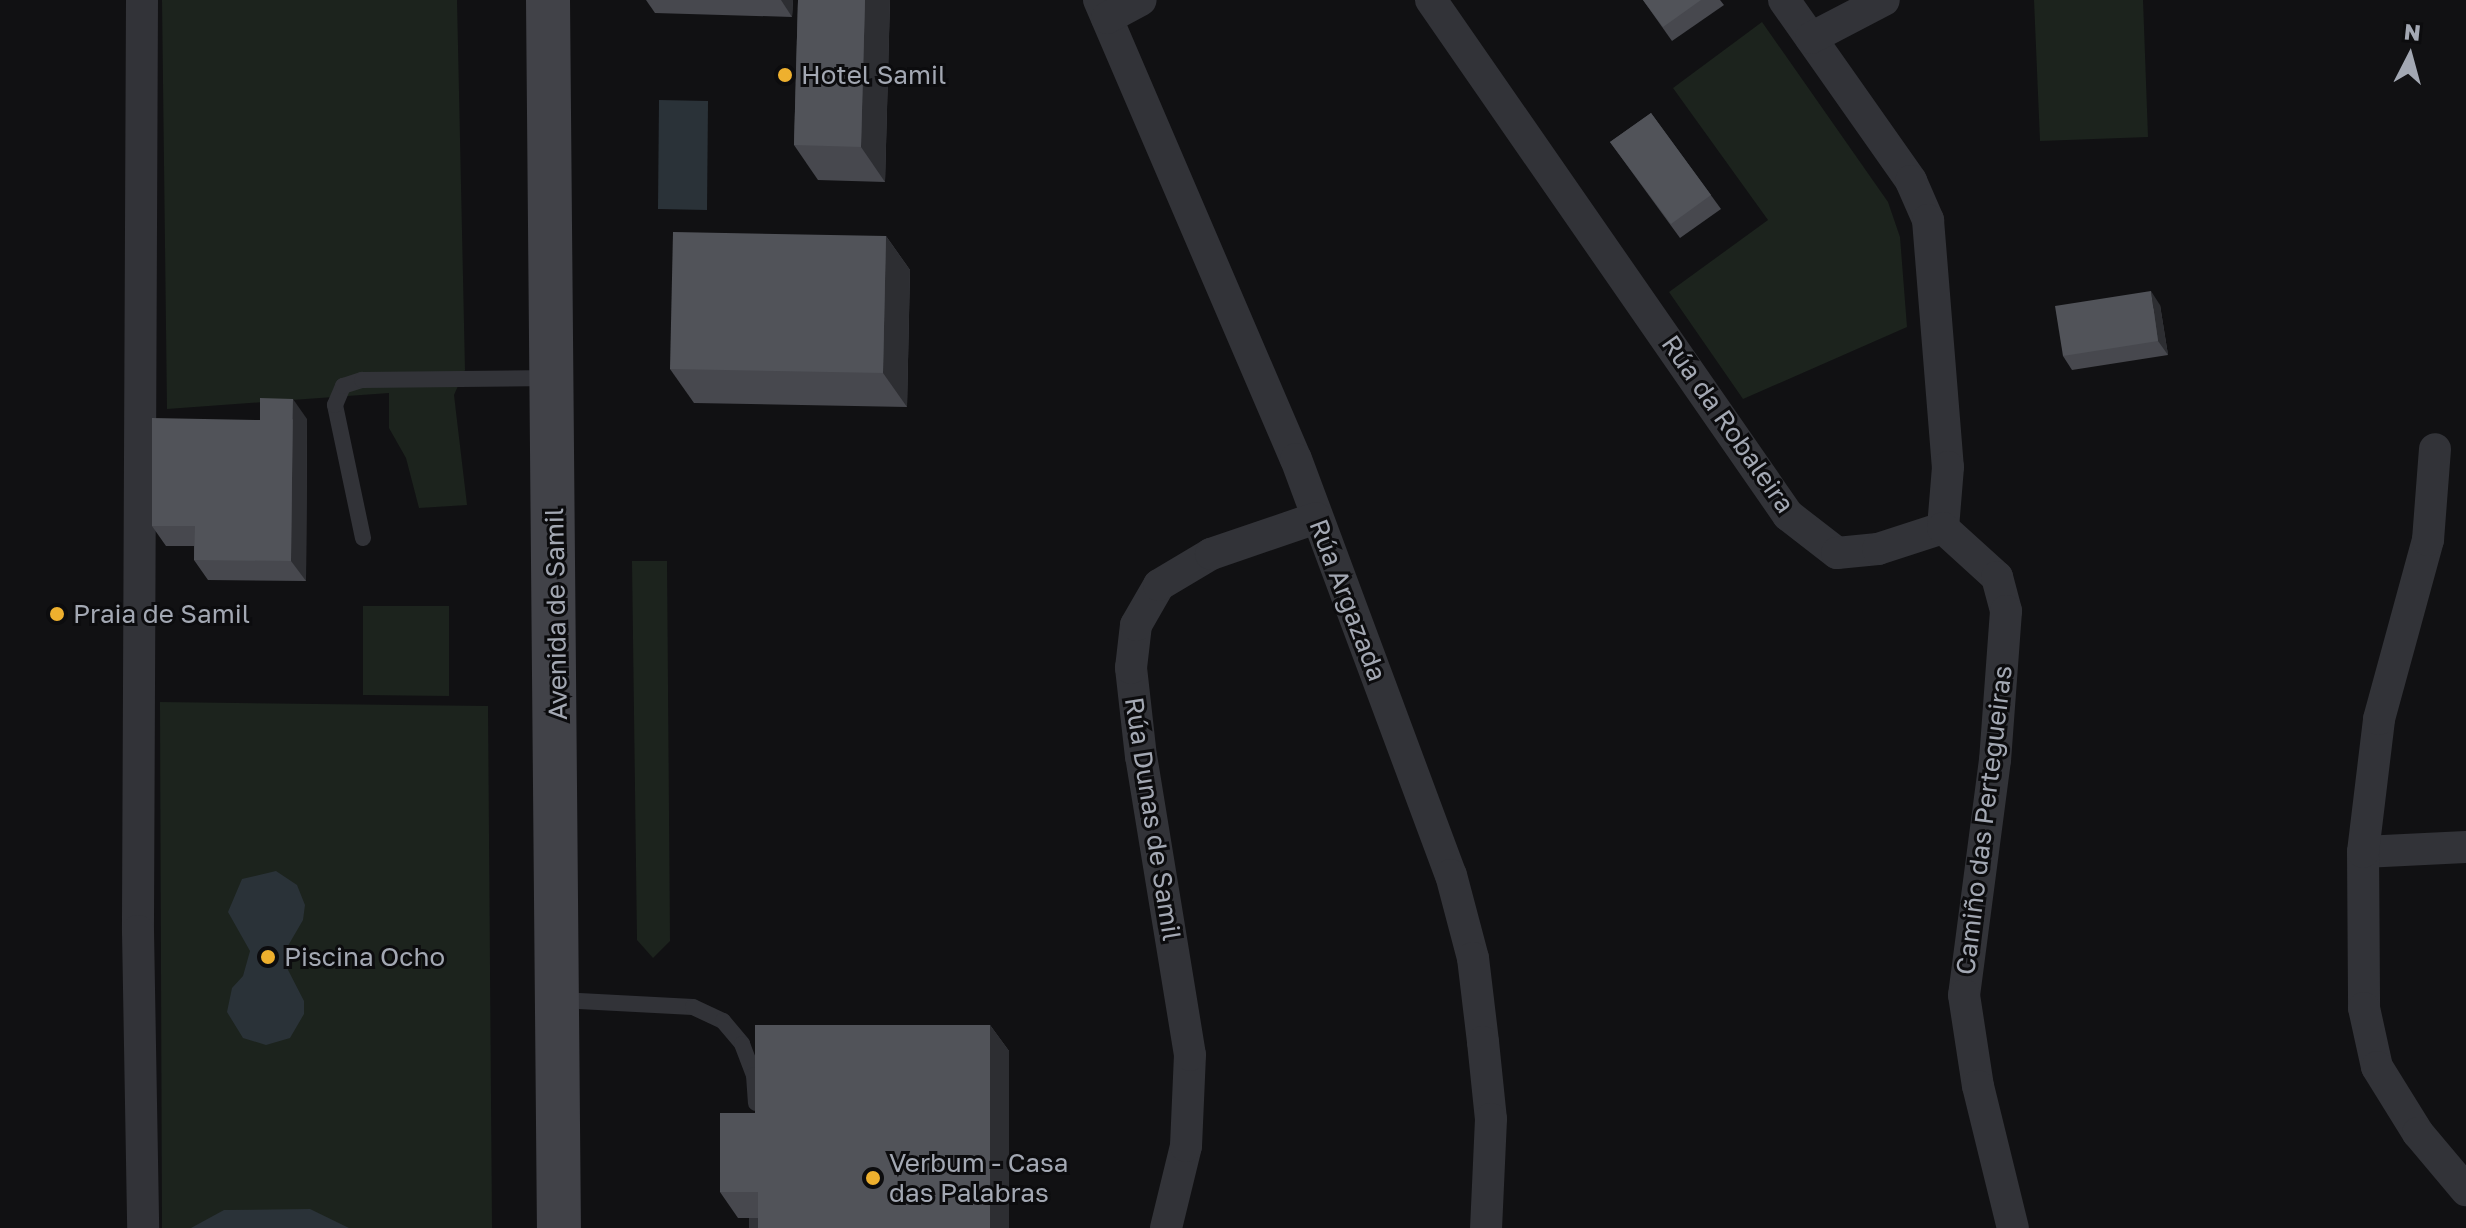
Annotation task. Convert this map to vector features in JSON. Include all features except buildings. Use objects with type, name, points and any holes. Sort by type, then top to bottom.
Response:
[{"type":"street","points":[[142,0],[138,931],[143,1228]]},
{"type":"street","name":"Avenida de Samil","points":[[548,0],[559,1228]]},
{"type":"street","points":[[1103,9],[1141,0]]},
{"type":"street","name":"Rúa da Robaleira","points":[[1431,0],[1788,515],[1837,553],[1878,549],[1943,528]]},
{"type":"street","points":[[1784,0],[1911,181],[1928,220],[1948,467],[1943,528]]},
{"type":"street","points":[[1811,38],[1884,0]]},
{"type":"street","name":"Rúa Argazada","points":[[1103,9],[1316,518],[1451,875],[1473,958],[1491,1119],[1486,1228]]},
{"type":"street","points":[[2435,449],[2428,540],[2379,719],[2363,852],[2364,1008],[2377,1067],[2418,1133],[2466,1190]]},
{"type":"street","name":"Rúa Dunas de Samil","points":[[1166,1228],[1186,1146],[1190,1055],[1141,757],[1131,668],[1136,625],[1159,585],[1211,554],[1316,518]]},
{"type":"street","name":"Camiño das Pertegueiras","points":[[1943,528],[1997,577],[2006,611],[1995,760],[1964,995],[1978,1086],[2013,1228]]},
{"type":"street","points":[[2363,852],[2466,847]]},
{"type":"lane","points":[[363,538],[335,405],[343,386],[362,380],[553,378]]},
{"type":"lane","points":[[559,1000],[693,1007],[723,1021],[742,1044],[754,1075],[757,1126]]},
{"type":"shaded area","points":[[162,0],[457,0],[465,370],[454,395],[467,505],[419,508],[406,458],[389,428],[389,393],[167,409]]},
{"type":"shaded area","points":[[2034,0],[2143,0],[2148,137],[2040,141]]},
{"type":"shaded area","points":[[1762,22],[1888,202],[1900,237],[1907,327],[1743,399],[1669,292],[1768,220],[1673,88]]},
{"type":"shaded area","points":[[659,100],[708,101],[707,210],[658,209]]},
{"type":"shaded area","points":[[632,561],[667,561],[670,941],[653,958],[637,940]]},
{"type":"shaded area","points":[[363,606],[449,606],[449,696],[363,695]]},
{"type":"shaded area","points":[[160,702],[488,706],[492,1228],[162,1228]]},
{"type":"shaded area","name":"Piscina Ocho","points":[[276,871],[297,885],[305,905],[303,920],[285,951],[285,964],[304,1001],[304,1014],[290,1038],[266,1045],[243,1038],[227,1012],[232,988],[243,976],[250,951],[228,912],[242,879]]},
{"type":"shaded area","points":[[310,1209],[349,1228],[191,1228],[224,1210]]},
{"type":"place","name":"Hotel Samil","points":[[785,75]]},
{"type":"place","name":"Praia de Samil","points":[[57,614]]},
{"type":"place","name":"Piscina Ocho","points":[[268,957]]},
{"type":"place","name":"Verbum - Casa das Palabras","points":[[873,1178]]}]
